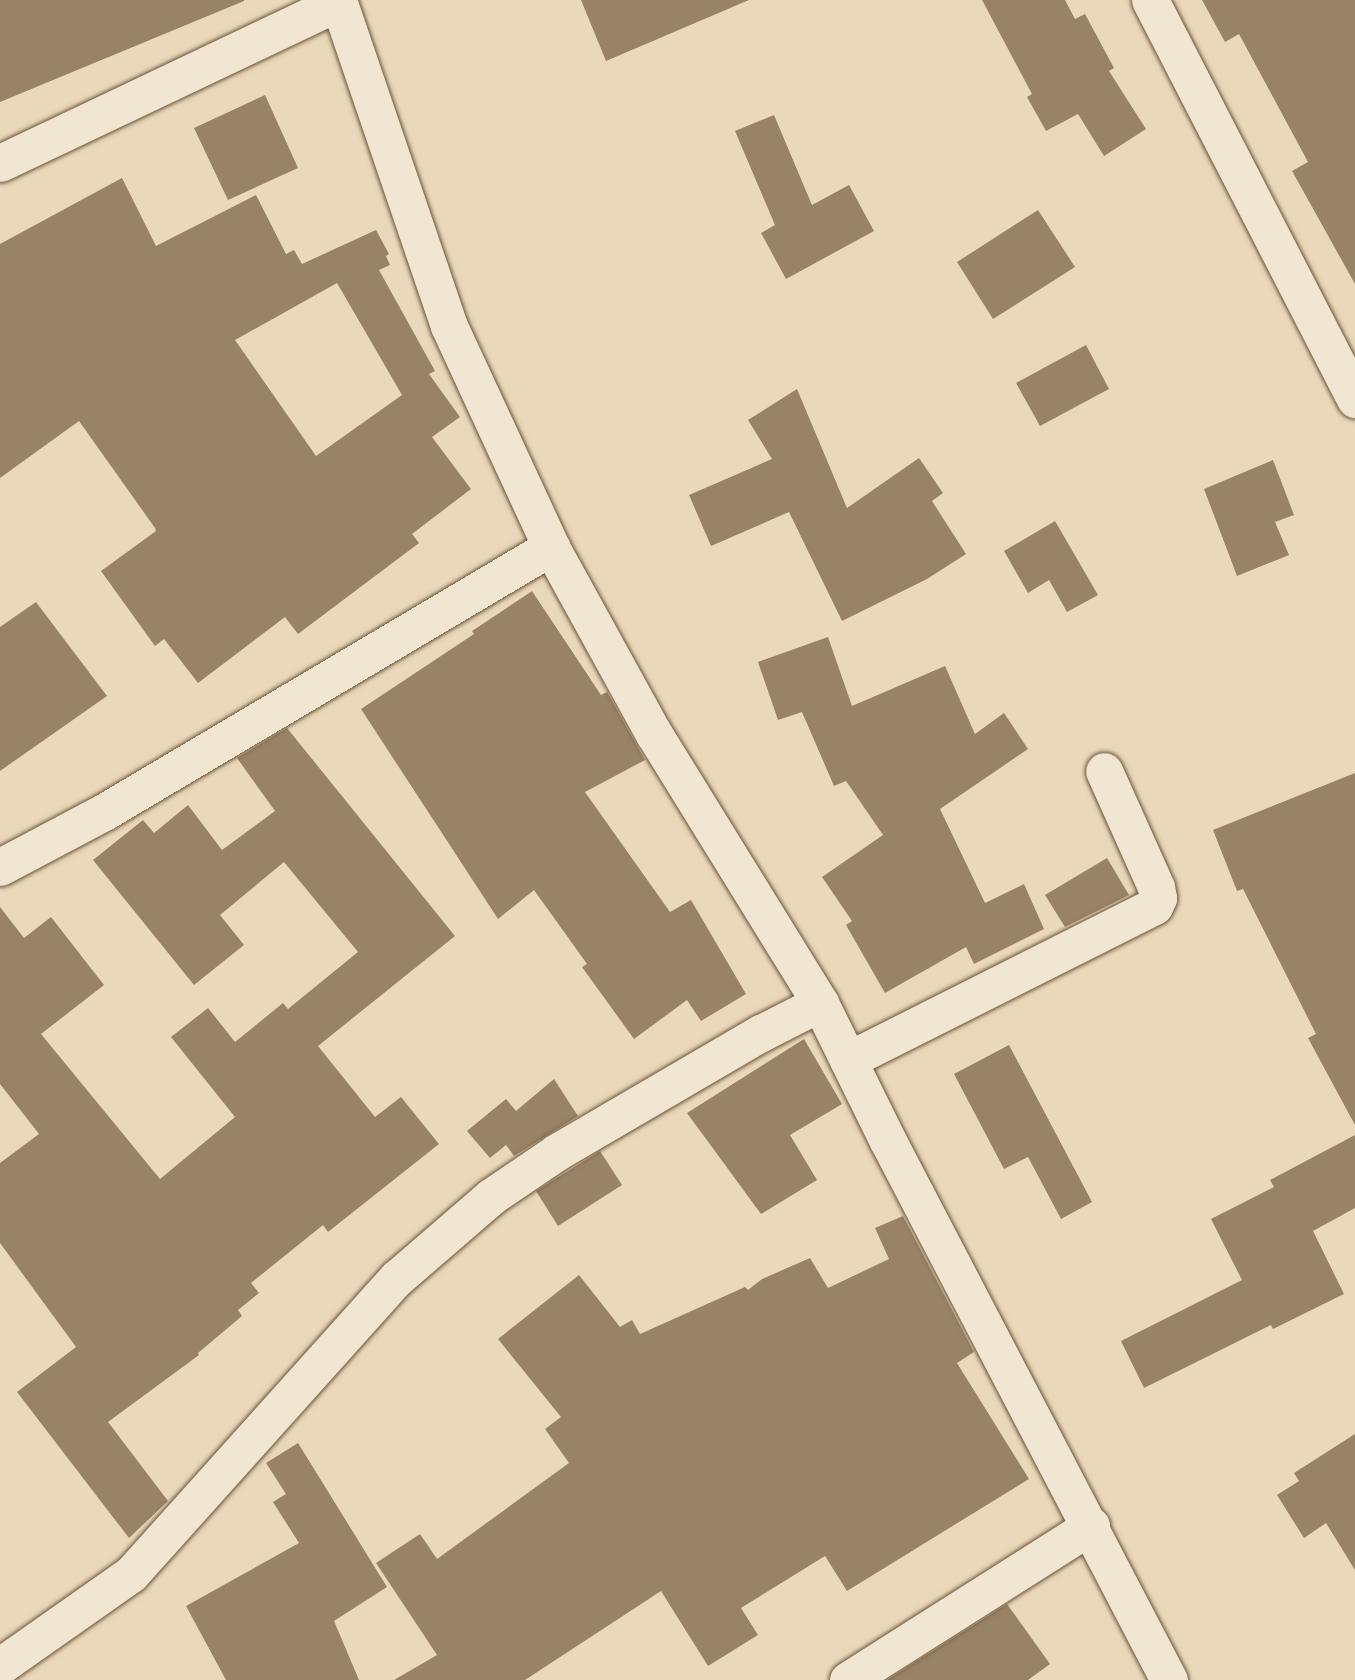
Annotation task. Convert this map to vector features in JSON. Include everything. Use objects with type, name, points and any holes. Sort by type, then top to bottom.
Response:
[{"type":"street","points":[[1150,0],[1355,399]]},
{"type":"street","points":[[0,163],[339,1],[449,326],[551,547],[654,734],[820,1003],[1169,1680]]},
{"type":"street","points":[[0,867],[104,813],[551,547]]},
{"type":"street","points":[[848,1060],[1154,906],[1158,898],[1156,887],[1104,771]]},
{"type":"street","points":[[0,1667],[131,1574],[397,1278],[492,1196],[557,1152],[761,1033],[820,1003]]},
{"type":"street","points":[[848,1680],[1091,1526]]},
{"type":"building","points":[[0,0],[244,0],[244,1],[0,102]]},
{"type":"building","points":[[581,0],[749,0],[606,61]]},
{"type":"building","points":[[982,0],[1065,0],[1075,19],[1085,14],[1114,68],[1109,71],[1146,129],[1104,156],[1078,114],[1046,131],[1027,97],[1032,94]]},
{"type":"building","points":[[1202,0],[1355,0],[1355,284],[1292,171],[1308,162],[1239,34],[1225,42]]},
{"type":"building","points":[[265,95],[298,168],[228,200],[194,128]]},
{"type":"building","points":[[774,115],[812,205],[849,185],[874,231],[786,279],[761,233],[775,225],[735,131]]},
{"type":"building","points":[[122,178],[156,246],[256,195],[286,254],[294,250],[302,264],[376,230],[389,254],[386,256],[390,265],[379,270],[435,371],[429,374],[460,417],[432,437],[471,489],[412,534],[419,543],[298,634],[285,617],[198,683],[164,639],[155,646],[101,571],[156,531],[79,421],[0,478],[0,244]],"holes":[[[337,283],[402,395],[316,456],[235,340]]]},
{"type":"building","points":[[1038,210],[1075,267],[993,319],[957,262]]},
{"type":"building","points":[[1086,345],[1109,389],[1040,426],[1016,383]]},
{"type":"building","points":[[797,389],[847,508],[919,458],[943,493],[932,501],[966,554],[927,579],[842,621],[789,512],[711,546],[689,495],[772,459],[748,420]]},
{"type":"building","points":[[1273,460],[1294,515],[1275,522],[1289,555],[1237,576],[1204,489]]},
{"type":"building","points":[[1055,521],[1098,595],[1067,612],[1049,580],[1028,593],[1004,551]]},
{"type":"building","points":[[532,591],[601,695],[607,692],[645,760],[585,792],[670,912],[691,900],[746,994],[701,1021],[687,1000],[634,1039],[582,967],[587,964],[534,890],[498,919],[361,709],[474,634],[472,631]]},
{"type":"building","points":[[36,602],[107,696],[0,771],[0,627]]},
{"type":"building","points":[[828,637],[852,706],[945,666],[975,734],[1004,713],[1028,749],[940,809],[985,903],[1024,884],[1044,929],[974,964],[966,947],[885,993],[846,925],[852,921],[822,877],[883,835],[846,781],[834,786],[802,712],[778,720],[758,662]]},
{"type":"building","points":[[287,728],[455,936],[318,1046],[375,1117],[401,1097],[439,1144],[328,1232],[323,1225],[251,1283],[259,1293],[238,1310],[242,1316],[198,1353],[199,1355],[108,1422],[168,1501],[129,1538],[17,1392],[76,1347],[0,1243],[0,1163],[39,1134],[0,1084],[0,907],[24,938],[51,917],[104,985],[41,1034],[160,1179],[235,1117],[171,1037],[208,1008],[235,1042],[283,1003],[288,1009],[358,952],[284,862],[220,915],[244,945],[194,985],[93,860],[143,820],[154,833],[188,805],[222,850],[275,811],[237,758]]},
{"type":"building","points":[[1355,773],[1355,1125],[1308,1038],[1316,1034],[1243,889],[1237,891],[1213,830]]},
{"type":"building","points":[[1107,858],[1129,895],[1065,927],[1045,895]]},
{"type":"building","points":[[804,1039],[842,1104],[790,1135],[817,1180],[761,1214],[687,1113]]},
{"type":"building","points":[[1009,1045],[1092,1202],[1061,1219],[1028,1157],[1004,1169],[954,1074]]},
{"type":"building","points":[[554,1079],[578,1116],[514,1156],[506,1145],[490,1158],[467,1131],[506,1099],[516,1111]]},
{"type":"building","points":[[1355,1135],[1355,1208],[1313,1231],[1344,1294],[1273,1329],[1271,1325],[1144,1388],[1121,1341],[1242,1280],[1211,1219],[1274,1187],[1270,1180]]},
{"type":"building","points":[[600,1151],[622,1185],[558,1226],[536,1191]]},
{"type":"building","points":[[903,1216],[974,1352],[957,1363],[1029,1479],[847,1591],[825,1556],[741,1608],[758,1635],[708,1666],[661,1591],[525,1680],[394,1680],[437,1655],[376,1563],[420,1534],[437,1559],[569,1463],[545,1429],[561,1417],[498,1339],[579,1275],[620,1327],[632,1320],[640,1334],[745,1287],[748,1290],[762,1279],[810,1258],[828,1288],[889,1259],[875,1228]]},
{"type":"building","points":[[1355,1434],[1355,1570],[1326,1523],[1304,1538],[1277,1495],[1299,1481],[1294,1473]]},
{"type":"building","points":[[298,1443],[387,1587],[334,1621],[359,1680],[226,1680],[186,1606],[299,1543],[273,1502],[286,1494],[266,1463]]},
{"type":"building","points":[[1007,1604],[1050,1664],[1028,1680],[887,1680]]}]
